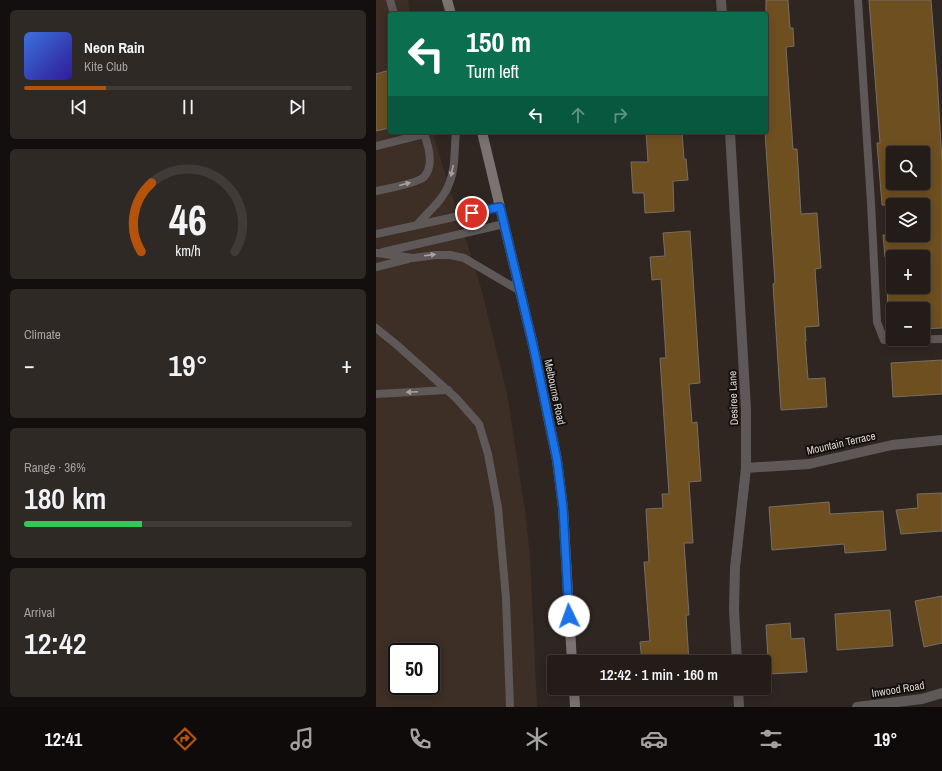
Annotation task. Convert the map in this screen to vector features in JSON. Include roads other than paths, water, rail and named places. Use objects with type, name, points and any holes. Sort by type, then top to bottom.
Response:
[{"type":"main road","points":[[447,0],[450,12]]},
{"type":"main road","name":"Melbourne Road","points":[[482,134],[533,345],[557,460],[563,508],[572,655]]},
{"type":"main road","points":[[574,695],[575,707]]},
{"type":"street","points":[[721,0],[722,12]]},
{"type":"street","name":"Desiree Lane","points":[[730,134],[746,409],[746,468],[735,568],[734,610],[737,655]]},
{"type":"street","name":"Mountain Terrace","points":[[746,468],[809,464],[892,444],[942,440]]},
{"type":"street","name":"Inwood Road","points":[[857,707],[922,699],[942,692]]},
{"type":"street","points":[[738,695],[739,707]]},
{"type":"lane","points":[[390,0],[393,12]]},
{"type":"lane","points":[[858,0],[877,322],[884,340],[942,339]]},
{"type":"lane","points":[[376,146],[420,134]]},
{"type":"lane","points":[[376,191],[423,178],[429,170],[429,153],[424,134]]},
{"type":"lane","points":[[416,225],[436,204],[449,185],[454,167],[456,134]]},
{"type":"lane","points":[[376,234],[500,207]]},
{"type":"lane","points":[[376,253],[504,224]]},
{"type":"lane","points":[[376,253],[413,258]]},
{"type":"lane","points":[[376,267],[413,258],[450,255],[464,258],[520,291]]},
{"type":"lane","points":[[376,328],[448,390],[478,424],[488,454],[498,508],[506,598],[510,707]]},
{"type":"lane","points":[[376,394],[448,390]]}]
